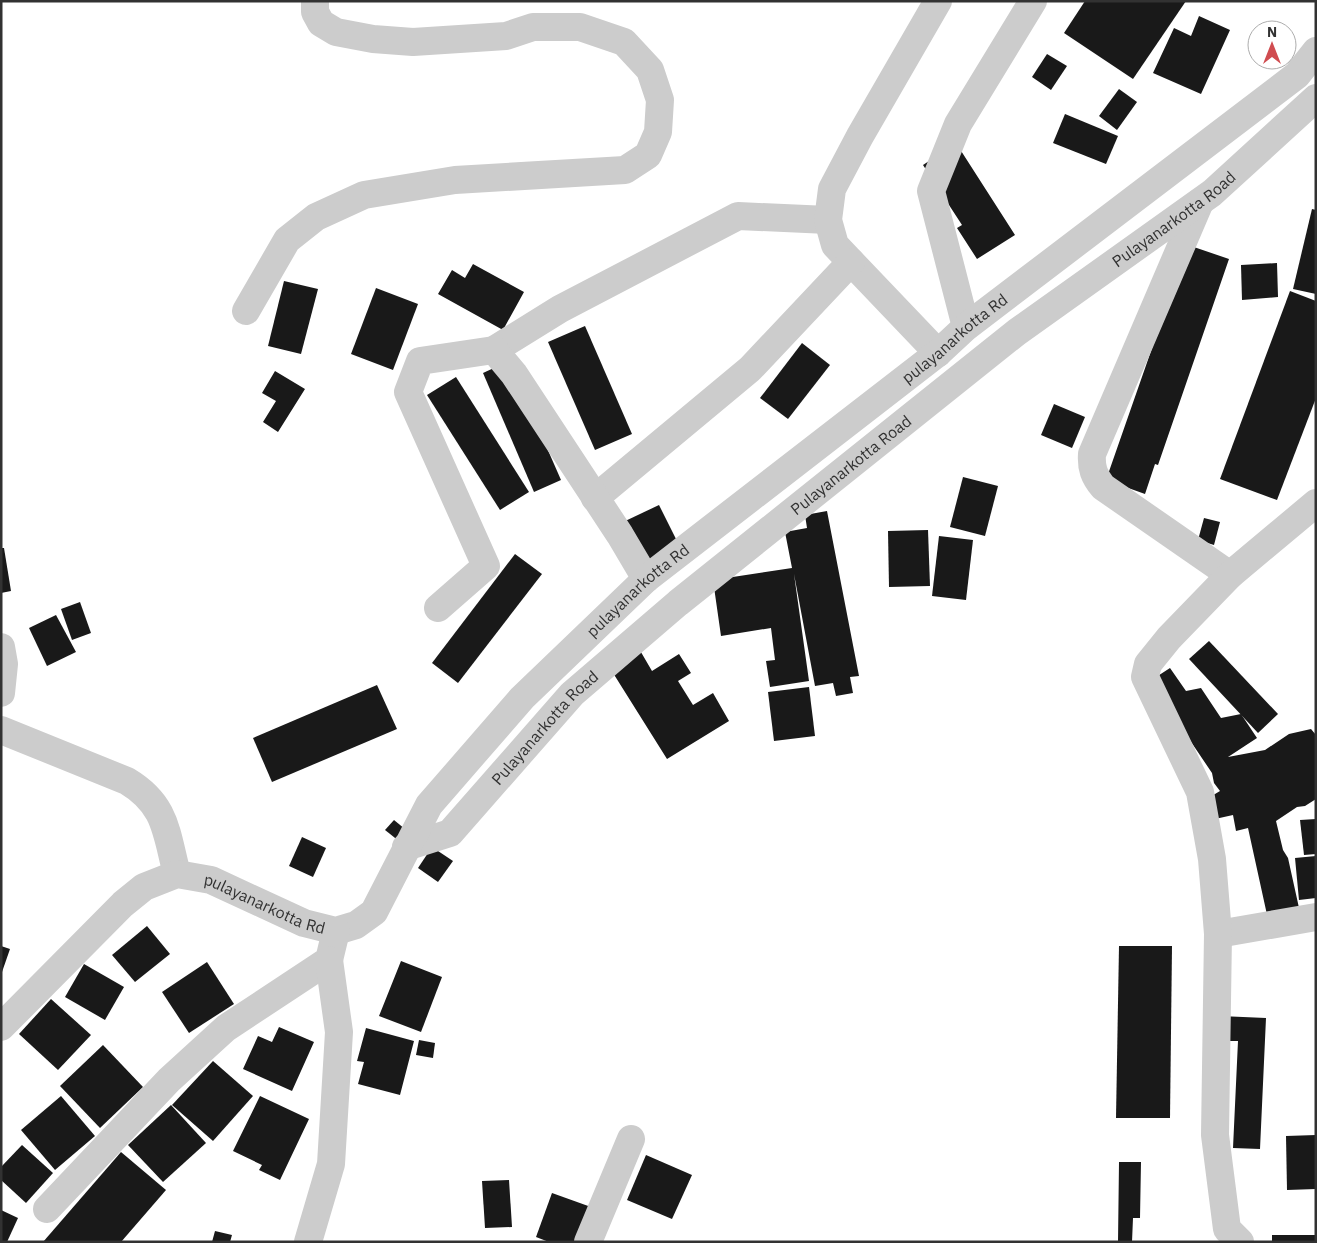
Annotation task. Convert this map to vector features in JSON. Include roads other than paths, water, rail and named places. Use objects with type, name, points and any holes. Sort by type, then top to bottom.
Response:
[{"type":"street","points":[[246,311],[287,240],[316,217],[344,203],[364,195],[455,180],[625,170],[648,155],[658,132],[660,100],[650,70],[624,42],[580,27],[533,27],[506,36],[413,42],[372,39],[336,32],[321,23],[315,12],[315,1]]},
{"type":"street","points":[[938,1],[860,136],[832,189],[828,220],[835,245],[938,353]]},
{"type":"street","points":[[966,327],[931,191],[958,124],[1033,1]]},
{"type":"street","name":"pulayanarkotta Rd","points":[[177,874],[211,880],[304,923],[336,931],[356,924],[374,912],[429,805],[522,698],[646,579],[938,353],[966,327],[1297,75],[1316,51]]},
{"type":"street","name":"Pulayanarkotta Road","points":[[406,847],[450,833],[572,694],[678,602],[1017,332],[1212,193],[1316,98]]},
{"type":"street","points":[[1200,202],[1092,454],[1091,467],[1103,487],[1230,575]]},
{"type":"street","points":[[438,608],[486,566],[408,392],[420,361],[494,350],[560,309],[738,216],[828,220]]},
{"type":"street","points":[[595,498],[750,369],[850,262]]},
{"type":"street","points":[[494,350],[514,374],[646,579]]},
{"type":"street","points":[[1240,1242],[1227,1229],[1215,1135],[1218,934],[1212,859],[1200,792],[1145,677],[1148,664],[1169,638],[1230,575],[1316,504]]},
{"type":"street","points":[[1,647],[4,664],[1,693]]},
{"type":"street","points":[[1,730],[127,781],[144,791],[154,802],[163,820],[177,874],[144,887],[123,904],[1,1027]]},
{"type":"street","points":[[1218,934],[1316,917]]},
{"type":"street","points":[[308,1242],[331,1164],[339,1032],[329,960],[336,931]]},
{"type":"street","points":[[47,1209],[169,1080],[219,1034],[329,960]]},
{"type":"street","points":[[588,1242],[631,1139]]}]
